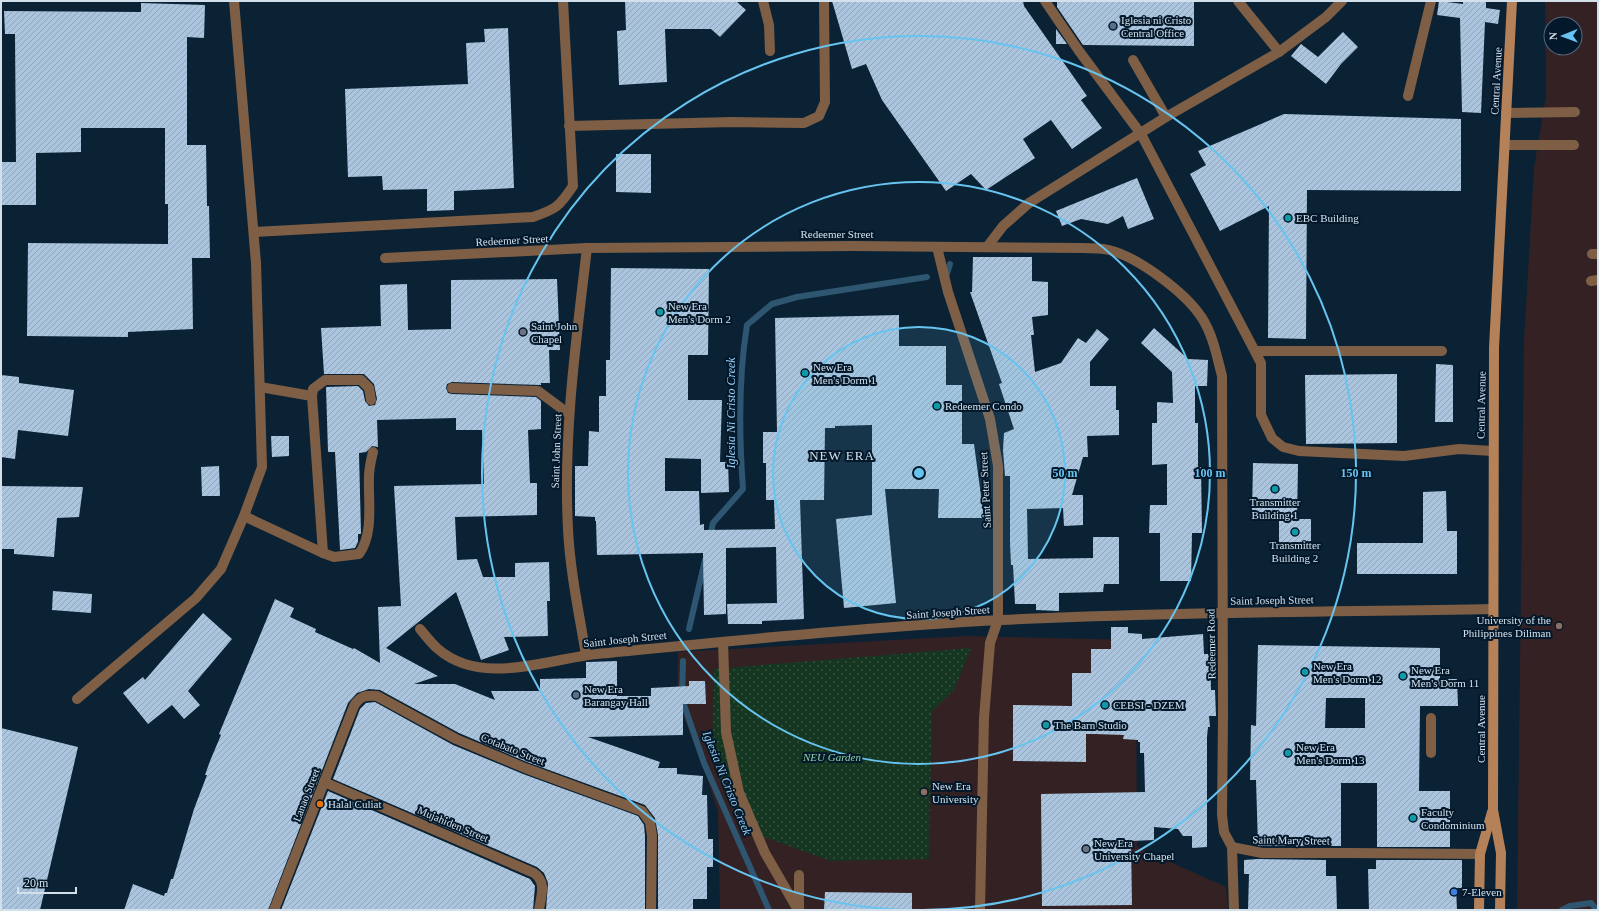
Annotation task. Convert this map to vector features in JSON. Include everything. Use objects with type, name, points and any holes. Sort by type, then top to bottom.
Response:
[{"type":"main road","name":"Central Avenue","points":[[1500,910],[1501,853],[1493,810],[1494,348],[1512,1]]},
{"type":"main road","name":"Central Avenue","points":[[1479,910],[1480,854],[1493,810]]},
{"type":"street","points":[[77,699],[196,598],[221,569],[244,516],[262,467],[254,232],[234,1]]},
{"type":"street","points":[[254,232],[533,217],[552,211],[562,204],[572,186],[563,1]]},
{"type":"street","points":[[763,1],[769,25],[770,51]]},
{"type":"street","points":[[569,126],[732,122],[804,123],[819,116],[825,102],[824,1]]},
{"type":"street","points":[[1045,1],[1079,51],[1141,134],[1262,363],[1261,415],[1272,438],[1283,447],[1299,451],[1404,456],[1459,449],[1493,451]]},
{"type":"street","points":[[1238,1],[1279,52]]},
{"type":"street","points":[[987,247],[1002,226],[1029,203],[1166,117],[1279,52],[1326,17],[1342,1]]},
{"type":"street","points":[[1408,96],[1431,1]]},
{"type":"street","points":[[1133,60],[1166,117]]},
{"type":"street","points":[[1506,113],[1575,112]]},
{"type":"street","points":[[1504,145],[1574,145]]},
{"type":"street","name":"Redeemer Street","points":[[385,258],[587,248],[846,246],[1082,248],[1109,250],[1138,261],[1182,294],[1202,318],[1214,345],[1222,376]]},
{"type":"street","name":"Saint Peter Street","points":[[938,247],[948,292],[990,419],[998,466],[998,620],[990,643],[984,718],[980,910]]},
{"type":"street","name":"Saint John Street","points":[[586,655],[573,575],[568,530],[567,486],[569,414],[587,248]]},
{"type":"street","points":[[1255,351],[1442,351]]},
{"type":"street","name":"Redeemer Road","points":[[1222,376],[1222,815],[1224,832],[1232,847],[1234,910]]},
{"type":"street","points":[[323,553],[312,396],[313,388],[325,380],[361,380],[370,388],[371,400]]},
{"type":"street","points":[[260,387],[312,396]]},
{"type":"street","points":[[452,388],[538,391],[569,414]]},
{"type":"street","points":[[244,516],[334,557],[359,554],[368,537],[369,475],[373,452]]},
{"type":"street","name":"Saint Joseph Street","points":[[420,629],[440,650],[457,661],[480,667],[510,668],[586,655],[855,630],[998,620],[1222,613],[1493,609]]},
{"type":"street","points":[[723,642],[726,732],[739,792],[765,853],[798,910]]},
{"type":"street","name":"Lanao Street","points":[[274,910],[354,706],[359,697],[367,695]]},
{"type":"street","name":"Cotabato Street","points":[[367,695],[377,696],[456,739],[490,754],[642,811],[650,822],[652,836],[651,910]]},
{"type":"street","points":[[1431,718],[1431,753]]},
{"type":"street","name":"Mujahiden Street","points":[[324,782],[534,873],[540,879],[542,884],[539,910]]},
{"type":"street","name":"Saint Mary Street","points":[[1232,847],[1262,853],[1480,854]]},
{"type":"street","points":[[798,910],[799,875]]},
{"type":"shaded area","name":"University of the Philippines Diliman","points":[[1545,1],[1598,1],[1598,910],[1517,910],[1524,341],[1534,168],[1546,96],[1546,56],[1583,56],[1583,16],[1545,16]]},
{"type":"shaded area","name":"New Era University","points":[[967,636],[1136,640],[1137,847],[1226,887],[1228,910],[720,910],[718,812],[705,772],[677,699],[678,652]]},
{"type":"green space","name":"NEU Garden","points":[[971,648],[954,690],[932,711],[929,859],[831,861],[745,830],[712,761],[714,669]]},
{"type":"building","points":[[625,1],[736,1],[746,10],[720,37],[711,29],[665,29],[667,82],[619,85],[617,31],[626,30]]},
{"type":"building","points":[[832,1],[1023,1],[1024,6],[1087,96],[1081,100],[1102,128],[1072,149],[1051,120],[1023,139],[1035,158],[986,190],[971,174],[946,191],[882,100],[866,64],[852,69]]},
{"type":"building","name":"Iglesia ni Cristo Central Office","points":[[1057,1],[1194,1],[1194,46],[1083,45],[1057,7]]},
{"type":"building","points":[[1439,1],[1463,4],[1463,1],[1486,1],[1486,8],[1500,10],[1498,24],[1485,22],[1481,113],[1462,112],[1460,18],[1437,15]]},
{"type":"building","points":[[141,3],[205,5],[204,38],[187,37],[187,145],[206,145],[207,206],[209,206],[210,258],[192,258],[193,329],[128,332],[128,337],[27,336],[28,243],[168,244],[168,204],[165,204],[165,128],[81,128],[81,152],[36,153],[36,205],[1,205],[1,162],[16,162],[15,34],[5,34],[4,11],[141,12]]},
{"type":"building","points":[[508,28],[514,188],[454,191],[454,210],[427,211],[427,189],[383,190],[382,176],[348,177],[345,89],[468,84],[466,43],[485,42],[484,29]]},
{"type":"building","points":[[1056,29],[1067,44],[1056,44]]},
{"type":"building","points":[[1343,32],[1358,47],[1341,64],[1326,84],[1291,56],[1301,44],[1318,57]]},
{"type":"building","name":"EBC Building","points":[[1284,114],[1461,119],[1461,191],[1307,190],[1306,339],[1268,338],[1269,206],[1220,231],[1190,174],[1206,165],[1198,151]]},
{"type":"building","points":[[616,154],[651,154],[651,193],[616,192]]},
{"type":"building","points":[[1137,178],[1154,219],[1128,229],[1123,216],[1108,224],[1081,219],[1062,226],[1056,211]]},
{"type":"building","points":[[973,257],[1032,257],[1032,281],[1048,282],[1048,315],[1032,317],[1034,335],[1031,335],[1035,372],[1061,363],[1078,338],[1086,343],[1097,329],[1109,339],[1090,362],[1090,386],[1116,386],[1116,410],[1119,410],[1119,435],[1087,436],[1088,457],[1083,457],[1072,495],[1083,495],[1083,525],[1064,526],[1063,508],[1027,509],[1028,559],[1093,558],[1093,537],[1119,537],[1119,584],[1104,584],[1103,592],[1059,593],[1059,611],[1036,610],[1036,604],[1015,604],[1010,543],[1010,476],[1005,476],[1003,450],[1004,433],[1014,429],[999,384],[1002,383],[970,292],[972,292]]},
{"type":"building","points":[[611,268],[709,269],[708,355],[688,355],[688,400],[722,400],[720,462],[728,462],[729,492],[701,493],[701,459],[665,458],[665,491],[699,491],[700,525],[704,524],[704,530],[775,529],[774,500],[766,500],[766,463],[763,463],[763,432],[777,432],[775,318],[899,315],[899,346],[946,346],[946,385],[962,385],[962,444],[974,444],[984,518],[938,518],[939,489],[885,489],[896,603],[844,608],[836,519],[872,515],[872,425],[835,426],[835,428],[825,428],[824,500],[800,500],[804,619],[762,621],[762,624],[728,624],[727,604],[777,603],[776,547],[726,548],[726,614],[704,615],[703,553],[597,555],[595,517],[575,516],[575,466],[588,466],[589,431],[599,432],[599,396],[606,396],[606,360],[610,360]]},
{"type":"building","points":[[557,279],[560,350],[549,350],[550,383],[541,383],[541,385],[452,382],[447,384],[446,388],[448,393],[452,394],[536,397],[541,401],[541,429],[528,430],[530,483],[537,483],[537,515],[455,517],[457,560],[477,559],[483,577],[515,577],[515,563],[549,562],[550,601],[547,601],[548,636],[504,637],[509,650],[481,660],[456,592],[386,648],[438,676],[414,684],[455,684],[495,700],[491,691],[540,691],[540,679],[586,678],[586,662],[617,661],[617,696],[651,696],[651,688],[689,686],[689,681],[705,681],[706,704],[683,704],[683,735],[588,737],[660,762],[658,768],[677,768],[677,774],[703,776],[702,795],[707,795],[708,839],[713,839],[713,867],[707,867],[707,899],[693,899],[693,910],[658,910],[658,835],[655,818],[645,805],[527,762],[459,733],[380,690],[369,689],[357,693],[348,703],[268,910],[124,910],[133,884],[164,896],[165,893],[167,893],[171,879],[173,879],[194,809],[207,775],[205,775],[221,735],[219,734],[275,599],[294,608],[290,617],[316,629],[315,632],[353,649],[354,648],[380,663],[378,607],[401,606],[394,486],[484,484],[482,430],[456,430],[456,418],[377,420],[378,447],[372,446],[366,452],[359,453],[361,534],[358,534],[358,542],[355,548],[340,550],[335,452],[328,452],[326,387],[358,386],[363,391],[365,401],[369,406],[375,405],[377,399],[374,384],[364,374],[324,374],[321,328],[381,326],[380,285],[407,284],[408,330],[451,329],[451,280]]},
{"type":"building","points":[[1154,328],[1188,359],[1208,360],[1207,386],[1195,386],[1195,423],[1198,423],[1198,468],[1201,467],[1202,533],[1192,533],[1191,581],[1160,581],[1160,533],[1149,533],[1150,505],[1167,505],[1167,464],[1152,465],[1152,423],[1157,423],[1157,402],[1173,403],[1172,372],[1141,343]]},
{"type":"building","points":[[1436,364],[1453,365],[1453,422],[1435,422]]},
{"type":"building","points":[[1397,374],[1397,443],[1306,444],[1305,375]]},
{"type":"building","points":[[1,375],[19,377],[19,383],[74,390],[68,436],[18,430],[15,459],[1,457]]},
{"type":"building","points":[[271,436],[289,436],[289,456],[272,457]]},
{"type":"building","name":"Transmitter Building 1","points":[[1253,463],[1298,464],[1297,519],[1311,519],[1311,546],[1279,546],[1279,514],[1252,514]]},
{"type":"building","points":[[219,466],[220,496],[202,496],[201,467]]},
{"type":"building","points":[[1,486],[83,487],[79,517],[57,518],[54,557],[14,554],[14,549],[1,549]]},
{"type":"building","points":[[1446,491],[1447,531],[1457,531],[1457,574],[1357,574],[1357,543],[1423,543],[1423,492]]},
{"type":"building","points":[[53,591],[92,594],[91,613],[52,610]]},
{"type":"building","points":[[203,613],[232,639],[188,691],[200,705],[184,719],[172,705],[148,724],[123,693],[143,677],[145,680]]},
{"type":"building","points":[[1111,627],[1128,627],[1128,633],[1142,634],[1142,639],[1203,634],[1204,654],[1210,654],[1211,690],[1215,690],[1216,716],[1209,716],[1210,727],[1208,727],[1207,737],[1207,847],[1192,848],[1192,836],[1183,836],[1178,829],[1154,827],[1154,840],[1131,841],[1132,905],[1042,906],[1041,794],[1145,792],[1144,753],[1140,753],[1140,742],[1138,742],[1138,740],[1123,739],[1124,735],[1086,734],[1086,762],[1013,761],[1013,705],[1072,706],[1072,673],[1091,673],[1091,649],[1111,649]]},
{"type":"building","points":[[1258,645],[1440,648],[1440,679],[1457,679],[1458,706],[1420,706],[1419,791],[1450,791],[1450,847],[1377,847],[1377,783],[1341,783],[1341,846],[1258,846],[1256,780],[1250,780],[1251,725],[1256,726]],"holes":[[[1326,698],[1365,698],[1365,728],[1325,728]]]},
{"type":"building","points":[[375,702],[453,745],[523,774],[638,816],[644,825],[645,836],[645,910],[546,910],[548,883],[544,873],[537,867],[333,779],[360,709],[366,703]]},
{"type":"building","points":[[1,728],[78,747],[40,910],[1,910]]},
{"type":"building","points":[[328,791],[530,879],[535,886],[533,910],[281,910]]},
{"type":"building","points":[[1244,860],[1326,860],[1326,876],[1336,876],[1337,910],[1248,910],[1249,874],[1244,874]]},
{"type":"building","points":[[1376,860],[1462,860],[1462,888],[1456,888],[1457,910],[1369,910],[1368,869],[1376,869]]},
{"type":"building","points":[[825,892],[912,893],[912,910],[824,910]]},
{"type":"waterway","name":"Iglesia Ni Cristo Creek","points":[[947,274],[950,264]]},
{"type":"waterway","name":"Iglesia Ni Cristo Creek","points":[[710,537],[713,523],[743,489],[740,407],[742,366],[747,325],[772,304],[797,297],[927,277]]},
{"type":"waterway","name":"Iglesia Ni Cristo Creek","points":[[689,629],[705,560]]},
{"type":"waterway","name":"Iglesia Ni Cristo Creek","points":[[683,661],[682,699],[704,763],[769,910]]},
{"type":"waterway","name":"Iglesia Ni Cristo Creek","points":[[1562,910],[1570,906],[1591,903],[1597,910]]},
{"type":"place","name":"Iglesia ni Cristo Central Office","points":[[1113,26]]},
{"type":"place","name":"EBC Building","points":[[1288,218]]},
{"type":"place","name":"New Era Men's Dorm 2","points":[[660,312]]},
{"type":"place","name":"Saint John Chapel","points":[[523,332]]},
{"type":"place","name":"New Era Men's Dorm 1","points":[[805,373]]},
{"type":"place","name":"Redeemer Condo","points":[[937,406]]},
{"type":"place","name":"Transmitter Building 1","points":[[1275,489]]},
{"type":"place","name":"Transmitter Building 2","points":[[1295,532]]},
{"type":"place","name":"University of the Philippines Diliman","points":[[1559,626]]},
{"type":"place","name":"New Era Men's Dorm 12","points":[[1305,672]]},
{"type":"place","name":"New Era Men's Dorm 11","points":[[1403,676]]},
{"type":"place","name":"New Era Barangay Hall","points":[[576,695]]},
{"type":"place","name":"CEBSI - DZEM","points":[[1105,705]]},
{"type":"place","name":"The Barn Studio","points":[[1046,725]]},
{"type":"place","name":"New Era Men's Dorm 13","points":[[1288,753]]},
{"type":"place","name":"New Era University","points":[[924,792]]},
{"type":"place","name":"Halal Culiat","points":[[320,804]]},
{"type":"place","name":"Faculty Condominium","points":[[1413,818]]},
{"type":"place","name":"New Era University Chapel","points":[[1086,849]]},
{"type":"place","name":"7-Eleven","points":[[1454,892]]},
{"type":"district","name":"NEW ERA","points":[[842,455]]}]
